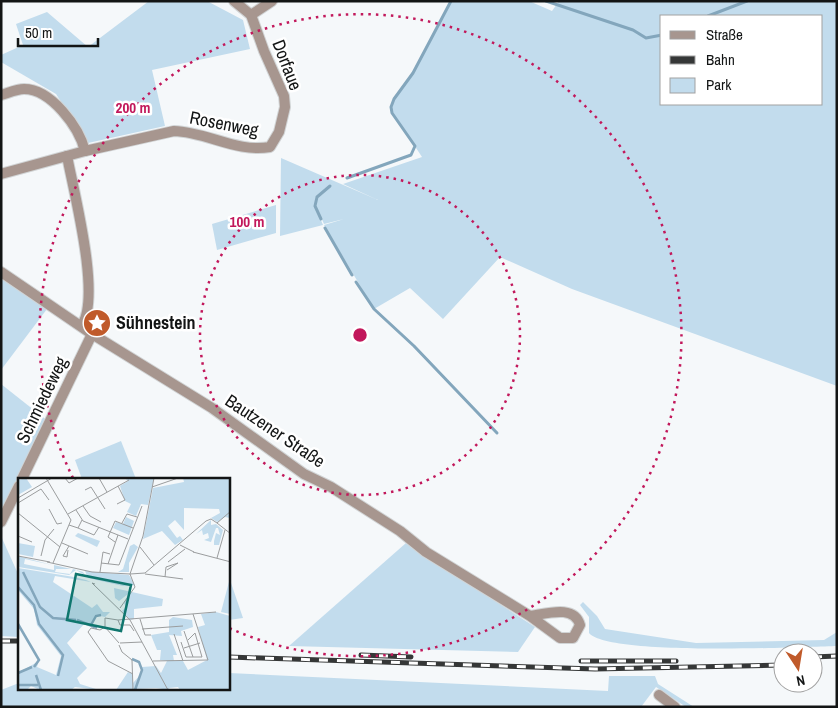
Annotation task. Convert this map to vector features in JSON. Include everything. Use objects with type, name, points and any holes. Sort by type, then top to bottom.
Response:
[{"type":"street","points":[[234,1],[251,14],[272,1]]},
{"type":"street","name":"Dorfaue","points":[[251,14],[264,51],[284,96],[285,107],[279,132],[270,146]]},
{"type":"street","points":[[1,95],[23,89],[30,90],[56,103],[85,151]]},
{"type":"street","name":"Rosenweg","points":[[1,174],[85,151],[174,131],[188,132],[232,145],[261,148],[270,146]]},
{"type":"street","points":[[67,156],[89,288],[87,317],[82,325]]},
{"type":"street","name":"Bautzener Straße","points":[[1,272],[82,325],[92,334],[156,371],[304,474],[331,487],[400,531],[426,552],[530,616]]},
{"type":"street","name":"Schmiedeweg","points":[[22,478],[92,334]]},
{"type":"street","points":[[1,522],[18,488]]},
{"type":"street","points":[[659,695],[675,707]]},
{"type":"green space","points":[[149,1],[207,1],[243,20],[250,49],[152,70],[165,126],[88,143],[56,94],[1,62],[1,55],[23,45],[16,24],[47,12],[88,47]]},
{"type":"green space","points":[[451,1],[529,1],[552,11],[559,1],[837,1],[837,386],[572,289],[500,257],[443,319],[410,288],[374,309],[324,225],[344,219],[324,224],[316,206],[317,197],[330,186],[316,197],[315,206],[323,225],[280,236],[281,158],[378,200],[343,184],[422,157],[393,113],[391,107],[394,99],[413,73]]},
{"type":"green space","points":[[276,205],[276,233],[217,250],[212,224]]},
{"type":"green space","points":[[1,273],[50,305],[1,370]]},
{"type":"green space","points":[[1,384],[49,422],[22,478],[18,478],[18,486],[1,521]]},
{"type":"green space","points":[[121,441],[136,478],[82,478],[75,460]]},
{"type":"green space","points":[[1,536],[18,574],[18,637],[1,636]]},
{"type":"green space","points":[[406,543],[535,627],[518,652],[289,646]]},
{"type":"green space","points":[[230,580],[243,618],[230,620]]},
{"type":"green space","points":[[583,602],[597,616],[605,629],[696,643],[824,640],[837,632],[837,646],[823,646],[823,643],[773,643],[773,647],[747,648],[630,645],[604,640],[589,633],[589,617],[580,605]]},
{"type":"green space","points":[[230,673],[608,691],[609,676],[655,676],[658,684],[694,707],[686,707],[656,687],[641,707],[1,707],[1,690],[18,683],[18,690],[230,690]]},
{"type":"waterway","points":[[347,178],[411,155],[415,146],[392,113],[391,107],[394,99],[413,73],[451,1]]},
{"type":"waterway","points":[[546,1],[633,30],[646,38],[660,35]]},
{"type":"waterway","points":[[711,15],[747,1]]},
{"type":"waterway","points":[[321,219],[315,206],[317,197],[330,186]]},
{"type":"waterway","points":[[325,228],[352,275]]},
{"type":"waterway","points":[[356,282],[374,309],[414,346],[497,433]]},
{"type":"railway","points":[[1,641],[18,641]]},
{"type":"railway","points":[[361,655],[411,657]]},
{"type":"railway","points":[[823,657],[837,656]]},
{"type":"railway","points":[[230,657],[595,669],[773,665]]},
{"type":"railway","points":[[581,661],[676,661]]},
{"type":"place","name":"Sühnestein","points":[[97,323]]}]
